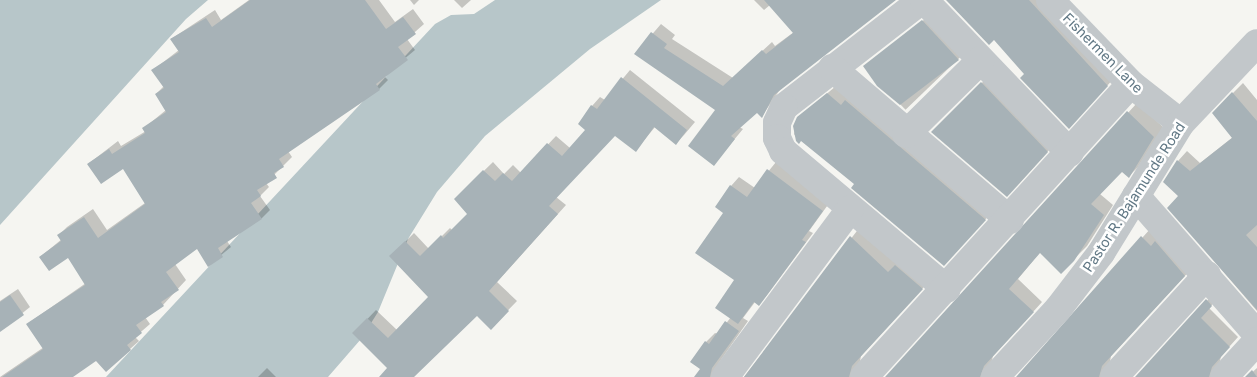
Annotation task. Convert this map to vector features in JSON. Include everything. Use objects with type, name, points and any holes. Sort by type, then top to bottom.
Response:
[{"type":"street","points":[[947,289],[783,151],[777,138],[777,123],[784,107],[832,68],[923,0],[1070,153]]},
{"type":"street","name":"Fishermen Lane","points":[[1050,0],[1131,84],[1181,123]]},
{"type":"street","name":"Pastor R. Bajamunde Road","points":[[995,377],[1058,309],[1101,253],[1181,123],[1257,43]]},
{"type":"street","points":[[906,134],[981,60]]},
{"type":"street","points":[[832,68],[906,134],[1010,220]]},
{"type":"street","points":[[864,377],[1010,220],[1131,84]]},
{"type":"street","points":[[1136,196],[1257,334]]},
{"type":"street","points":[[725,377],[850,209]]},
{"type":"street","points":[[1114,377],[1207,275]]},
{"type":"street","points":[[1224,377],[1257,341]]},
{"type":"shaded area","points":[[0,0],[208,0],[186,19],[0,225]]},
{"type":"shaded area","points":[[495,0],[661,0],[590,49],[485,136],[437,192],[408,239],[378,312],[361,339],[328,377],[106,377],[435,24],[451,15],[474,14]]},
{"type":"building","points":[[250,0],[365,0],[386,29],[403,17],[416,34],[398,47],[408,60],[376,84],[380,90],[279,159],[284,167],[274,173],[277,178],[257,190],[261,196],[251,203],[262,219],[218,248],[223,257],[208,267],[197,249],[166,272],[179,290],[161,302],[164,306],[136,325],[142,333],[127,345],[131,350],[106,372],[96,361],[73,377],[2,377],[43,349],[26,324],[85,285],[68,258],[49,271],[39,257],[61,241],[57,235],[84,217],[98,238],[145,204],[123,169],[101,184],[87,164],[109,149],[112,154],[145,133],[142,128],[166,112],[155,94],[164,88],[151,70],[179,52],[170,39],[206,18],[212,27]]},
{"type":"building","points":[[764,0],[896,0],[774,95],[762,118],[757,113],[731,136],[735,139],[714,166],[688,146],[715,110],[634,54],[651,32],[667,44],[664,48],[723,86],[762,50],[766,54],[793,33]]},
{"type":"building","points":[[946,0],[1029,0],[1108,86],[1069,129],[1020,78],[1024,74],[994,40],[989,45]]},
{"type":"building","points":[[922,20],[959,60],[900,105],[877,86],[863,66]]},
{"type":"building","points":[[621,77],[687,130],[676,145],[654,127],[636,152],[615,136],[549,206],[558,214],[489,291],[509,311],[491,330],[477,316],[414,377],[379,377],[387,368],[352,333],[367,318],[388,338],[428,297],[389,256],[405,241],[420,256],[441,235],[443,238],[467,214],[454,199],[483,170],[495,181],[503,173],[512,181],[547,143],[562,156],[585,130],[578,124],[591,105],[597,109]]},
{"type":"building","points":[[981,82],[1048,152],[1007,197],[931,132]]},
{"type":"building","points":[[1232,92],[1257,121],[1257,225],[1246,235],[1257,247],[1257,310],[1167,208],[1178,196],[1163,182],[1177,160],[1190,171],[1232,138],[1212,113]]},
{"type":"building","points":[[827,93],[841,105],[845,100],[986,220],[944,266],[851,188],[854,184],[801,141],[799,144],[796,141],[793,126],[797,117]]},
{"type":"building","points":[[1127,111],[1154,137],[1129,178],[1122,172],[1091,204],[1104,215],[1074,261],[1061,274],[1040,253],[1009,289],[1034,312],[984,366],[980,377],[885,377]]},
{"type":"building","points":[[767,169],[823,211],[802,240],[806,242],[759,306],[754,302],[738,324],[715,308],[734,280],[695,253],[723,213],[715,207],[730,185],[747,197]]},
{"type":"building","points":[[850,236],[888,272],[895,265],[923,289],[852,366],[849,377],[744,377]]},
{"type":"building","points":[[1141,236],[1151,246],[1155,241],[1185,276],[1102,366],[1099,377],[1016,377]]},
{"type":"building","points":[[10,295],[24,315],[0,332],[0,302]]},
{"type":"building","points":[[1206,299],[1212,306],[1201,318],[1230,347],[1212,367],[1209,377],[1135,377]]},
{"type":"building","points":[[725,321],[739,331],[712,368],[710,377],[694,377],[700,369],[690,362],[705,341],[709,344]]},
{"type":"building","points":[[1252,370],[1257,377],[1245,377]]}]
